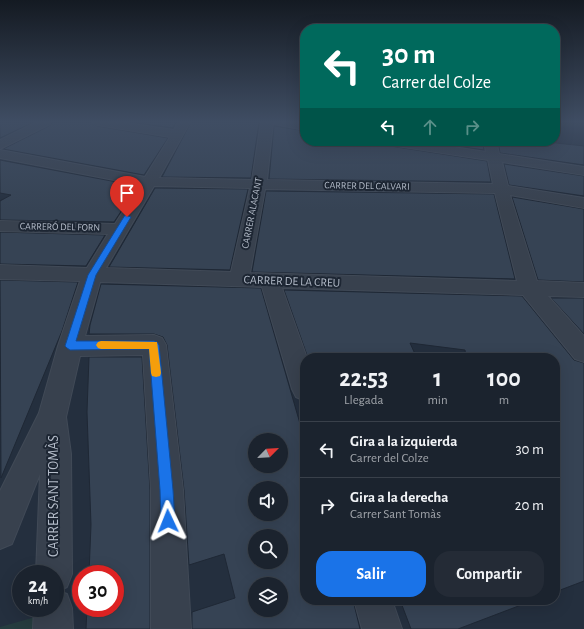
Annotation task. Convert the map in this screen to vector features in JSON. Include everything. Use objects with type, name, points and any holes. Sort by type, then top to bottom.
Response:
[{"type":"street","name":"CARRER SANT TOMÀS","points":[[0,532],[9,484],[52,417],[70,346],[92,275],[166,151]]},
{"type":"street","name":"CARRER ALACANT","points":[[239,280],[263,151]]},
{"type":"street","points":[[493,151],[501,189],[529,289],[584,352]]},
{"type":"street","points":[[502,151],[584,171]]},
{"type":"street","name":"CARRER DEL CALVARI","points":[[0,154],[149,182],[501,189],[584,203]]},
{"type":"street","name":"CARRERÓ DEL FORN","points":[[0,226],[120,229]]},
{"type":"street","name":"CARRER DE LA CREU","points":[[2,274],[92,275],[584,290]]},
{"type":"street","points":[[270,280],[300,373]]},
{"type":"street","points":[[70,346],[154,345],[167,490],[171,629]]},
{"type":"street","name":"CARRER SANT TOMÀS","points":[[52,417],[56,454],[54,565]]},
{"type":"street","points":[[375,605],[382,629]]},
{"type":"street","points":[[53,617],[53,629]]},
{"type":"green space","points":[[35,617],[53,617],[53,629],[0,629],[0,627]]},
{"type":"building","points":[[16,151],[159,151],[144,175]]},
{"type":"building","points":[[176,151],[255,151],[251,178],[162,177]]},
{"type":"building","points":[[272,151],[425,151],[487,161],[491,182],[269,179]]},
{"type":"building","points":[[500,151],[584,151],[584,165],[500,153]]},
{"type":"building","points":[[0,160],[138,186],[114,222],[0,220],[0,201],[11,195],[0,193]]},
{"type":"building","points":[[504,164],[584,176],[584,196],[509,185]]},
{"type":"building","points":[[155,188],[248,189],[230,270],[109,267]]},
{"type":"building","points":[[266,191],[494,194],[515,279],[252,272]]},
{"type":"building","points":[[512,197],[584,209],[584,282],[538,280]]},
{"type":"building","points":[[0,232],[105,235],[86,266],[0,264]]},
{"type":"building","points":[[0,280],[78,282],[62,331],[1,478]]},
{"type":"building","points":[[101,284],[261,288],[300,424],[300,605],[354,605],[360,629],[192,629],[192,612],[235,598],[224,554],[189,565],[184,490],[167,345],[163,337],[154,334],[89,334]]},
{"type":"building","points":[[284,290],[522,296],[574,360],[584,363],[584,581],[560,590],[560,353],[465,353],[465,350],[410,343],[415,353],[306,353]]},
{"type":"building","points":[[551,298],[584,298],[584,334]]},
{"type":"building","points":[[89,357],[142,357],[150,490],[150,629],[86,629],[87,617],[124,617],[124,565],[89,565],[91,525],[87,412]]},
{"type":"building","points":[[402,605],[521,605],[458,629],[411,629]]},
{"type":"slow traffic","points":[[101,345],[154,345],[156,373]]},
{"type":"route","points":[[127,217],[92,275],[70,346],[154,345],[167,490],[168,521]]}]
